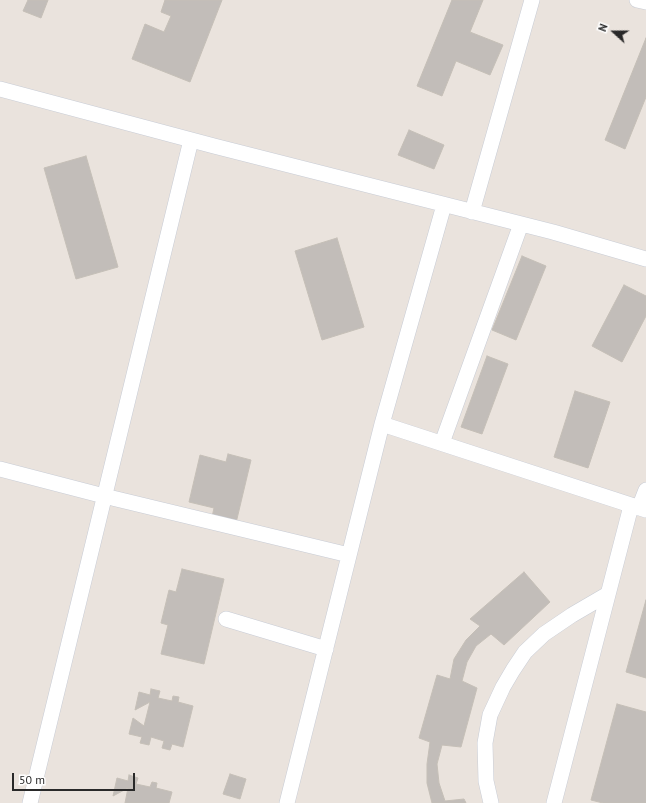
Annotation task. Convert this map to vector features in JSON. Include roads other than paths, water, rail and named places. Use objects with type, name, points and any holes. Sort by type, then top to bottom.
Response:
[{"type":"street","points":[[472,212],[532,0]]},
{"type":"street","points":[[636,0],[646,2]]},
{"type":"street","points":[[0,89],[191,140],[553,232],[646,259]]},
{"type":"street","points":[[30,803],[191,140]]},
{"type":"street","points":[[287,803],[382,424],[444,205]]},
{"type":"street","points":[[442,444],[521,224]]},
{"type":"street","points":[[382,424],[639,508]]},
{"type":"street","points":[[0,469],[104,496],[349,555]]},
{"type":"street","points":[[554,803],[608,594],[646,490]]},
{"type":"street","points":[[490,803],[486,781],[485,743],[490,715],[503,687],[526,652],[544,634],[572,614],[608,594]]},
{"type":"street","points":[[226,620],[326,650]]}]
